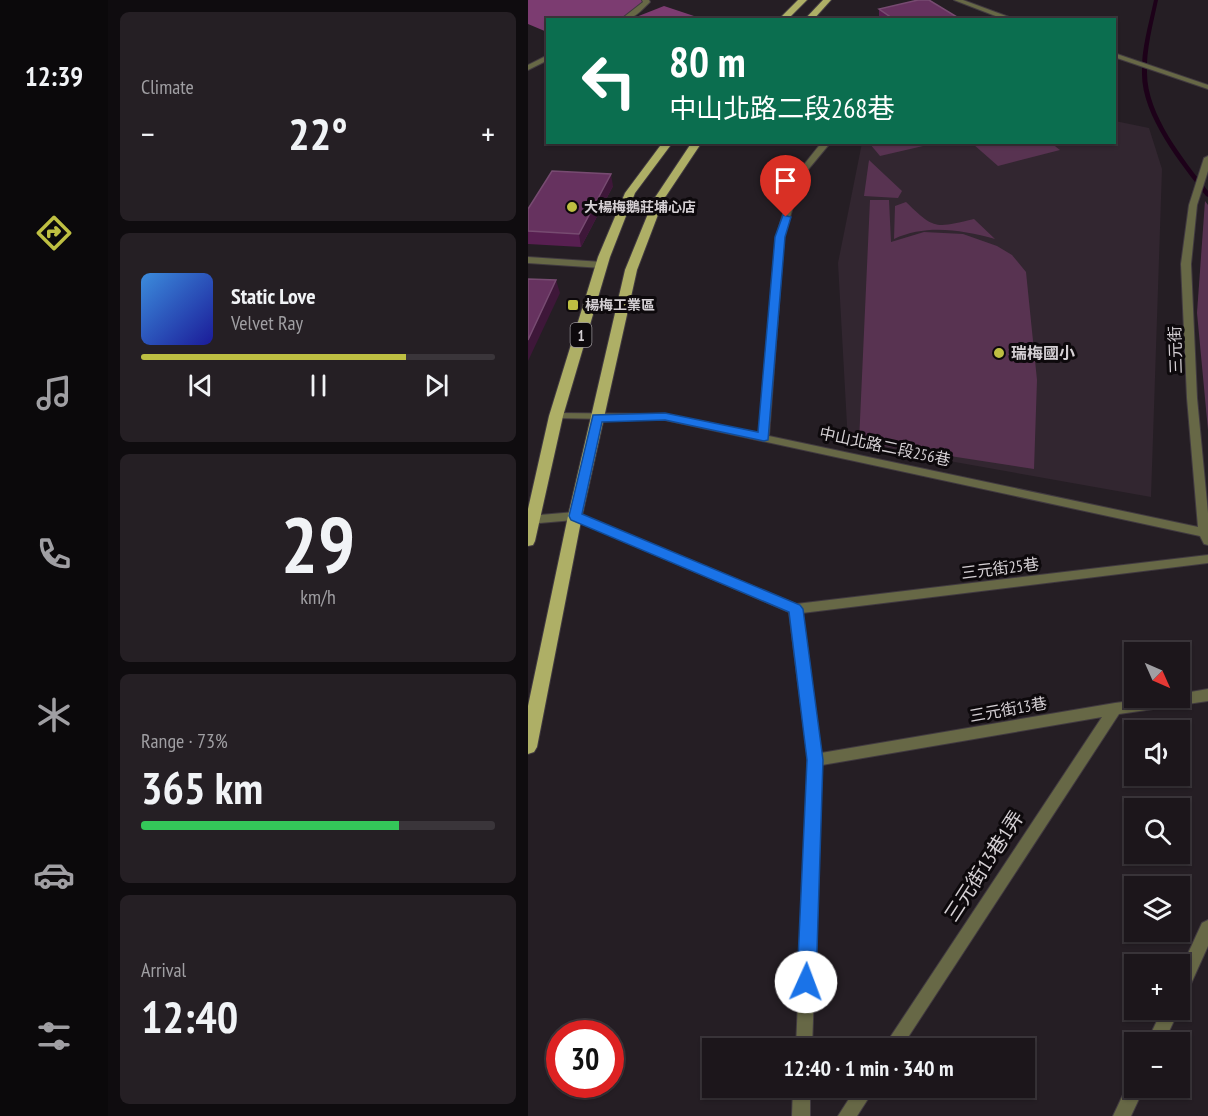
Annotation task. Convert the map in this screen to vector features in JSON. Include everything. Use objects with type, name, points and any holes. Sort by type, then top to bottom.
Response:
[{"type":"main road","points":[[784,18],[803,0]]},
{"type":"main road","points":[[810,18],[827,0]]},
{"type":"main road","name":"1","points":[[528,541],[530,520],[556,416],[602,266],[630,193],[667,144]]},
{"type":"main road","name":"1","points":[[528,747],[575,516],[631,270],[659,199],[696,144]]},
{"type":"street","points":[[627,18],[647,2],[645,0]]},
{"type":"street","points":[[957,0],[1003,18]]},
{"type":"street","points":[[1118,56],[1208,87]]},
{"type":"street","points":[[528,68],[546,58]]},
{"type":"street","points":[[764,437],[780,237],[798,177],[825,144]]},
{"type":"street","name":"三元街","points":[[1206,537],[1192,398],[1186,264],[1193,205],[1208,158]]},
{"type":"street","points":[[528,261],[602,266]]},
{"type":"street","name":"中山北路二段256巷","points":[[556,416],[665,417],[764,437],[1206,537]]},
{"type":"street","points":[[530,520],[575,516],[795,609],[815,760],[804,1038]]},
{"type":"street","name":"三元街25巷","points":[[795,609],[1208,559]]},
{"type":"street","name":"三元街13巷","points":[[815,760],[1208,695]]},
{"type":"street","name":"三元街13巷1弄","points":[[898,1038],[1115,709]]},
{"type":"street","points":[[1190,967],[1208,928]]},
{"type":"street","points":[[801,1116],[802,1098]]},
{"type":"street","points":[[847,1116],[859,1098]]},
{"type":"street","points":[[1122,1116],[1130,1098]]},
{"type":"shaded area","points":[[528,0],[645,0],[647,2],[624,18],[546,18],[546,32],[528,24]]},
{"type":"shaded area","points":[[664,6],[700,18],[634,18]]},
{"type":"shaded area","name":"瑞梅國小","points":[[1116,121],[1149,128],[1162,169],[1151,497],[848,443],[838,263],[862,144],[1116,144]]},
{"type":"shaded area","points":[[870,144],[932,144],[880,156]]},
{"type":"shaded area","points":[[973,144],[1052,144],[1060,150],[998,166]]},
{"type":"shaded area","points":[[869,160],[902,191],[898,198],[864,196]]},
{"type":"shaded area","points":[[870,200],[889,200],[891,242],[924,232],[963,234],[997,246],[1012,255],[1026,272],[1037,380],[1034,469],[859,442]]},
{"type":"shaded area","points":[[1205,201],[1208,205],[1208,430],[1197,313]]},
{"type":"shaded area","points":[[906,202],[923,218],[936,224],[951,224],[974,219],[995,239],[957,231],[931,230],[906,234],[894,239],[895,206]]},
{"type":"building","points":[[918,0],[929,0],[959,18],[892,18],[879,9]]},
{"type":"building","name":"大楊梅鵝莊埔心店","points":[[552,171],[611,174],[579,234],[528,231],[528,209]]},
{"type":"building","points":[[528,279],[556,280],[528,340]]},
{"type":"waterway","points":[[1156,0],[1144,65],[1149,99],[1162,129],[1208,195]]},
{"type":"place","name":"大楊梅鵝莊埔心店","points":[[572,207]]},
{"type":"place","name":"楊梅工業區","points":[[573,305]]},
{"type":"place","name":"瑞梅國小","points":[[999,353]]},
{"type":"route","points":[[786,217],[780,237],[764,437],[665,417],[597,418],[575,516],[795,609],[815,760],[806,982]]}]
